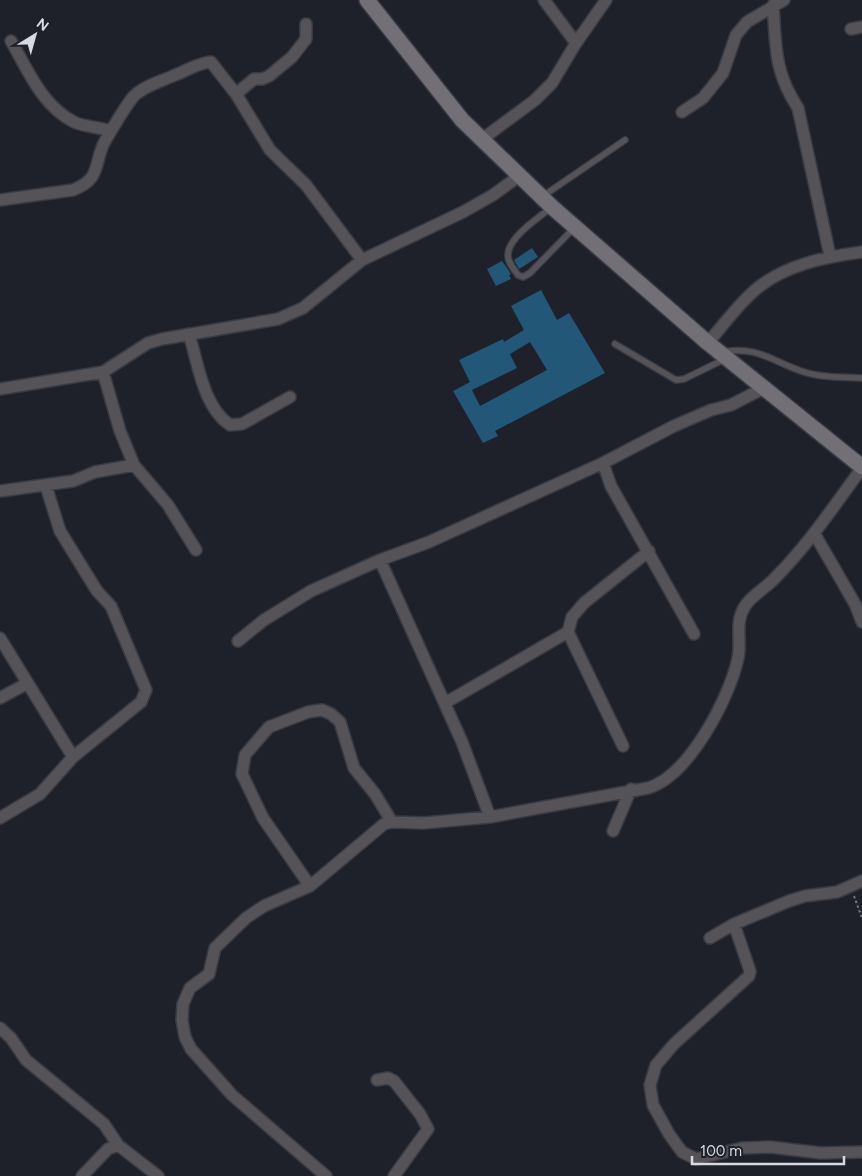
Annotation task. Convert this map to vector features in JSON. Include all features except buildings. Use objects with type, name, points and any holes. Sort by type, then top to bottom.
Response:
[{"type":"main road","points":[[367,0],[416,65],[481,140],[519,176],[718,351],[862,468]]},
{"type":"street","points":[[544,0],[576,42]]},
{"type":"street","points":[[481,140],[535,100],[552,83],[576,42],[606,0]]},
{"type":"street","points":[[682,112],[711,90],[730,59],[736,35],[747,22],[778,2]]},
{"type":"street","points":[[778,2],[778,68],[786,91],[798,108],[830,256]]},
{"type":"street","points":[[236,94],[254,79],[262,79],[269,76],[292,57],[306,39],[306,24]]},
{"type":"street","points":[[11,41],[45,99],[53,108],[74,122],[111,131]]},
{"type":"street","points":[[0,200],[74,190],[84,186],[92,178],[99,166],[103,146],[133,97],[141,90],[207,62],[215,65],[236,94],[270,150],[306,185],[362,260]]},
{"type":"street","points":[[0,389],[103,372],[148,343],[278,319],[303,308],[362,260],[463,212],[493,195],[519,176]]},
{"type":"street","points":[[718,351],[738,307],[773,277],[830,256],[862,252]]},
{"type":"street","points":[[189,334],[207,393],[218,414],[230,425],[242,424],[290,397]]},
{"type":"street","points":[[103,372],[120,431],[134,465],[168,505],[196,550]]},
{"type":"street","points":[[238,641],[264,620],[311,591],[380,560],[429,542],[603,463],[674,426],[711,410],[731,404],[764,388]]},
{"type":"street","points":[[603,463],[611,486],[694,634]]},
{"type":"street","points":[[0,491],[73,481],[95,472],[134,465]]},
{"type":"street","points":[[326,1176],[219,1083],[191,1050],[185,1037],[182,1020],[186,993],[209,974],[212,967],[212,955],[217,945],[252,914],[310,886],[384,824],[392,822],[424,823],[490,816],[658,785],[667,778],[702,740],[718,710],[738,658],[737,628],[745,605],[775,578],[814,533],[862,468]]},
{"type":"street","points":[[0,818],[40,794],[73,757],[141,702],[146,690],[111,606],[97,591],[60,531],[46,486]]},
{"type":"street","points":[[814,533],[855,604],[862,622]]},
{"type":"street","points":[[623,746],[568,632],[572,617],[584,603],[649,551]]},
{"type":"street","points":[[380,560],[445,702],[481,788],[490,816]]},
{"type":"street","points":[[445,702],[568,632]]},
{"type":"street","points":[[0,638],[73,757]]},
{"type":"street","points":[[0,698],[28,683]]},
{"type":"street","points":[[310,886],[263,818],[242,774],[245,755],[269,727],[308,712],[322,710],[331,714],[340,722],[354,768],[376,794],[392,822]]},
{"type":"street","points":[[613,831],[631,789]]},
{"type":"street","points":[[710,938],[734,924],[805,896],[837,892],[862,881]]},
{"type":"street","points":[[734,924],[750,970],[749,976],[674,1044],[656,1065],[650,1085],[653,1105],[682,1152],[696,1159],[742,1148],[770,1147],[821,1152],[862,1152]]},
{"type":"street","points":[[0,1028],[11,1038],[26,1060],[104,1124],[118,1145],[158,1176]]},
{"type":"street","points":[[377,1080],[388,1078],[394,1081],[420,1114],[428,1129],[394,1176]]},
{"type":"street","points":[[82,1176],[108,1149],[118,1145]]},
{"type":"lane","points":[[575,227],[530,273],[523,277],[518,275],[509,261],[508,253],[519,234],[547,202],[626,140]]},
{"type":"lane","points":[[615,344],[676,380],[684,379],[718,351],[737,349],[754,352],[810,374],[862,378]]},
{"type":"path","points":[[851,887],[862,918]]}]
